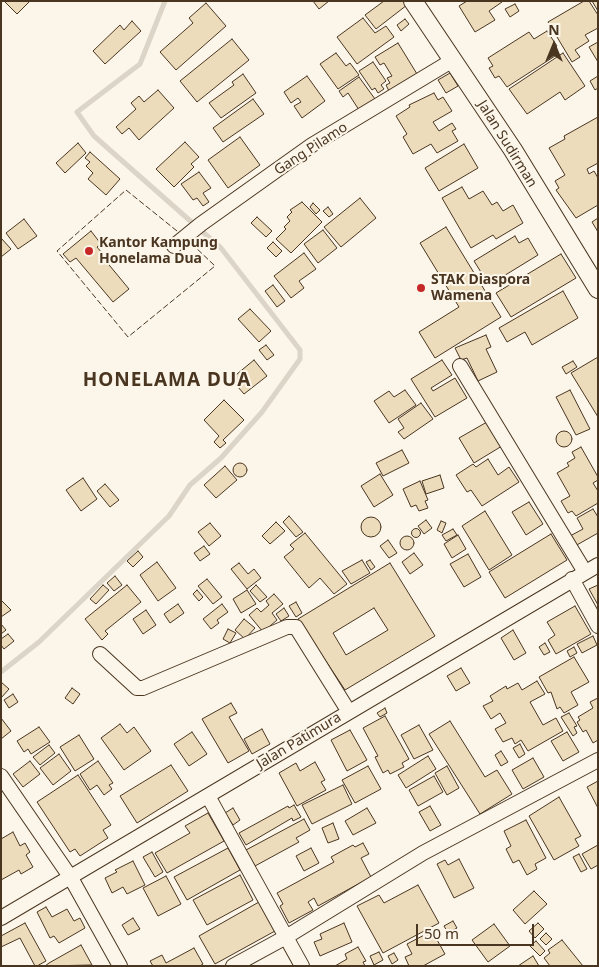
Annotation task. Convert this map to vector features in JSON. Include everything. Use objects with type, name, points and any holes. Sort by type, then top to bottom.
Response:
[{"type":"street","name":"Jalan Sudirman","points":[[413,1],[513,150],[598,289]]},
{"type":"street","name":"Gang Pilamo","points":[[174,246],[197,227],[312,146],[453,60]]},
{"type":"street","points":[[460,366],[585,572]]},
{"type":"street","name":"Jalan Patimura","points":[[1,918],[598,565]]},
{"type":"street","points":[[572,579],[598,626]]},
{"type":"street","points":[[100,654],[137,688],[143,688],[287,627],[296,627],[349,712]]},
{"type":"street","points":[[233,966],[286,937],[423,853],[598,760]]},
{"type":"street","points":[[1,776],[71,878],[120,966]]},
{"type":"street","points":[[208,796],[302,966]]},
{"type":"building","points":[[4,1],[30,1],[17,14]]},
{"type":"building","points":[[313,1],[329,1],[319,9]]},
{"type":"building","points":[[384,1],[405,1],[407,5],[376,29],[365,15]]},
{"type":"building","points":[[467,1],[502,2],[489,11],[495,20],[475,32],[459,6]]},
{"type":"building","points":[[584,1],[589,1],[598,15],[598,28],[585,35],[589,41],[575,50],[580,57],[572,62],[548,22]]},
{"type":"building","points":[[592,1],[598,1],[598,11]]},
{"type":"building","points":[[206,3],[226,26],[176,70],[160,52],[193,23],[189,18]]},
{"type":"building","points":[[515,4],[519,11],[510,17],[505,9]]},
{"type":"building","points":[[363,18],[375,33],[386,26],[394,37],[357,64],[337,37]]},
{"type":"building","points":[[405,19],[409,24],[401,31],[397,25]]},
{"type":"building","points":[[132,21],[141,31],[105,64],[93,51],[120,25],[124,30]]},
{"type":"building","points":[[547,31],[557,46],[551,50],[555,56],[507,87],[499,76],[495,78],[489,68],[493,66],[488,58],[529,32],[534,39]]},
{"type":"building","points":[[232,39],[249,60],[197,102],[180,81]]},
{"type":"building","points":[[598,42],[598,62],[589,47]]},
{"type":"building","points":[[398,43],[417,74],[389,91],[386,85],[390,83],[387,78],[392,76],[384,63],[380,65],[375,57]]},
{"type":"building","points":[[336,53],[346,66],[350,63],[359,75],[338,89],[320,64]]},
{"type":"building","points":[[563,53],[585,86],[565,100],[560,92],[527,114],[509,89]]},
{"type":"building","points":[[373,62],[386,81],[381,85],[384,89],[378,93],[375,88],[372,90],[359,71]]},
{"type":"building","points":[[450,73],[458,86],[446,93],[438,80]]},
{"type":"building","points":[[243,74],[256,93],[221,118],[209,103],[234,85],[232,82]]},
{"type":"building","points":[[307,76],[325,101],[302,118],[294,106],[301,102],[298,98],[291,103],[284,92]]},
{"type":"building","points":[[598,76],[598,88],[595,90],[590,81]]},
{"type":"building","points":[[359,77],[375,99],[359,110],[348,93],[343,97],[339,91]]},
{"type":"building","points":[[158,90],[174,108],[139,140],[129,128],[122,134],[116,127],[136,109],[131,103],[139,96],[144,102]]},
{"type":"building","points":[[434,93],[438,100],[443,97],[452,111],[433,122],[439,131],[452,123],[456,129],[452,131],[458,141],[437,153],[431,144],[413,154],[403,137],[407,134],[396,116],[410,107],[409,105]]},
{"type":"building","points":[[253,99],[264,114],[223,142],[213,128]]},
{"type":"building","points":[[598,117],[598,163],[587,169],[589,174],[594,171],[598,178],[598,205],[576,218],[556,190],[559,188],[555,181],[565,175],[549,148],[565,139],[564,136]]},
{"type":"building","points":[[240,137],[260,165],[228,188],[208,160]]},
{"type":"building","points":[[185,142],[199,157],[191,164],[194,167],[174,187],[156,169]]},
{"type":"building","points":[[78,143],[86,153],[65,173],[56,163]]},
{"type":"building","points":[[464,144],[478,168],[439,191],[425,168]]},
{"type":"building","points":[[90,152],[120,179],[106,195],[88,179],[93,173],[86,166],[90,162],[85,158]]},
{"type":"building","points":[[199,172],[211,188],[203,193],[209,202],[203,206],[197,198],[193,200],[181,184]]},
{"type":"building","points":[[462,187],[469,199],[483,191],[492,205],[497,202],[503,211],[513,205],[523,223],[496,239],[493,235],[471,248],[442,198]]},
{"type":"building","points":[[360,198],[376,218],[341,247],[324,227]]},
{"type":"building","points":[[302,202],[322,222],[291,253],[276,239],[286,229],[284,227],[290,221],[287,217],[292,212],[290,210]]},
{"type":"building","points":[[313,203],[320,210],[316,214],[310,207]]},
{"type":"building","points":[[328,207],[333,214],[329,217],[323,211]]},
{"type":"building","points":[[257,217],[272,231],[266,237],[251,223]]},
{"type":"building","points":[[598,218],[598,232],[592,222]]},
{"type":"building","points":[[24,219],[37,236],[18,249],[6,233]]},
{"type":"building","points":[[446,227],[501,317],[435,358],[419,332],[459,307],[420,243]]},
{"type":"building","points":[[323,230],[337,248],[318,263],[304,244]]},
{"type":"building","points":[[91,231],[101,244],[97,247],[107,259],[105,260],[129,289],[113,302],[76,258],[70,262],[63,254]]},
{"type":"building","points":[[515,236],[519,243],[528,238],[538,255],[489,285],[474,261]]},
{"type":"building","points":[[1,238],[11,249],[1,257]]},
{"type":"building","points":[[273,242],[282,251],[276,257],[267,248]]},
{"type":"building","points":[[304,253],[316,269],[299,281],[304,288],[291,298],[274,276]]},
{"type":"building","points":[[561,254],[576,278],[511,317],[496,293]]},
{"type":"building","points":[[273,285],[285,301],[277,307],[265,291]]},
{"type":"building","points":[[563,291],[578,318],[532,345],[525,332],[507,342],[499,328]]},
{"type":"building","points":[[250,309],[271,331],[259,342],[238,319]]},
{"type":"building","points":[[486,335],[491,347],[486,349],[497,372],[478,381],[467,358],[461,360],[455,348]]},
{"type":"building","points":[[266,345],[274,355],[267,360],[259,350]]},
{"type":"building","points":[[598,357],[598,417],[571,373]]},
{"type":"building","points":[[254,360],[267,376],[244,394],[231,379]]},
{"type":"building","points":[[442,360],[452,375],[431,388],[433,391],[455,378],[467,398],[435,417],[411,379]]},
{"type":"building","points":[[573,361],[577,367],[566,374],[562,367]]},
{"type":"building","points":[[405,390],[416,405],[389,423],[374,401],[389,391],[394,397]]},
{"type":"building","points":[[570,390],[590,429],[576,435],[556,397]]},
{"type":"building","points":[[224,400],[244,420],[223,440],[226,443],[220,448],[214,442],[219,436],[204,420]]},
{"type":"building","points":[[421,403],[433,419],[404,439],[398,432],[404,428],[398,419]]},
{"type":"building","points":[[487,422],[502,446],[474,463],[459,438]]},
{"type":"building","points":[[564,431],[570,433],[572,439],[570,445],[564,447],[558,445],[556,439],[558,433]]},
{"type":"building","points":[[581,447],[598,477],[598,480],[593,483],[598,491],[598,503],[576,516],[572,511],[568,513],[561,501],[570,496],[557,473],[569,466],[567,463],[575,458],[572,452]]},
{"type":"building","points":[[402,450],[409,463],[383,476],[376,463]]},
{"type":"building","points":[[488,459],[498,475],[509,467],[519,482],[482,506],[471,490],[467,492],[456,475],[473,464],[476,467]]},
{"type":"building","points":[[240,463],[245,465],[247,470],[245,475],[240,477],[235,475],[233,470],[235,465]]},
{"type":"building","points":[[225,466],[237,480],[216,498],[204,485]]},
{"type":"building","points":[[380,474],[393,495],[374,507],[361,486]]},
{"type":"building","points":[[440,475],[444,488],[426,494],[422,481]]},
{"type":"building","points":[[83,478],[97,499],[81,511],[66,490]]},
{"type":"building","points":[[420,481],[428,500],[425,501],[428,508],[419,511],[416,505],[411,507],[403,489]]},
{"type":"building","points":[[105,484],[119,500],[110,507],[97,491]]},
{"type":"building","points":[[529,502],[543,524],[526,535],[512,512]]},
{"type":"building","points":[[593,509],[598,517],[598,533],[575,546],[570,536],[583,529],[577,518]]},
{"type":"building","points":[[485,511],[512,555],[489,570],[462,526]]},
{"type":"building","points":[[289,516],[303,532],[296,537],[283,522]]},
{"type":"building","points":[[371,517],[378,520],[381,527],[378,534],[371,537],[364,534],[361,527],[364,520]]},
{"type":"building","points":[[426,520],[432,528],[424,534],[418,526]]},
{"type":"building","points":[[441,521],[446,523],[442,533],[437,530]]},
{"type":"building","points":[[276,522],[285,531],[270,544],[262,536]]},
{"type":"building","points":[[210,523],[221,536],[209,546],[198,532]]},
{"type":"building","points":[[416,529],[420,533],[416,537],[412,533]]},
{"type":"building","points":[[453,529],[457,535],[446,541],[442,535]]},
{"type":"building","points":[[305,533],[347,584],[334,594],[320,578],[309,588],[284,557],[294,549],[290,545]]},
{"type":"building","points":[[551,534],[567,560],[505,598],[489,572]]},
{"type":"building","points":[[458,535],[466,549],[452,558],[444,544]]},
{"type":"building","points":[[404,536],[410,536],[414,543],[410,550],[404,550],[400,546],[400,540]]},
{"type":"building","points":[[388,540],[397,553],[389,558],[380,546]]},
{"type":"building","points":[[204,546],[210,554],[200,561],[194,553]]},
{"type":"building","points":[[138,551],[143,557],[133,567],[127,561]]},
{"type":"building","points":[[414,553],[423,565],[410,574],[402,562]]},
{"type":"building","points":[[468,554],[481,577],[464,587],[450,564]]},
{"type":"building","points":[[362,560],[370,573],[351,584],[342,571]]},
{"type":"building","points":[[370,560],[375,567],[371,570],[366,562]]},
{"type":"building","points":[[157,562],[176,588],[158,601],[140,575]]},
{"type":"building","points":[[239,563],[248,574],[254,569],[261,578],[247,589],[231,569]]},
{"type":"building","points":[[390,563],[435,636],[345,690],[298,619]],"holes":[[[374,608],[388,630],[346,655],[333,633]]]},
{"type":"building","points":[[115,576],[122,585],[114,591],[107,583]]},
{"type":"building","points":[[207,579],[222,597],[213,604],[198,586]]},
{"type":"building","points":[[103,585],[109,590],[96,604],[90,599]]},
{"type":"building","points":[[127,585],[141,602],[105,631],[108,634],[102,640],[85,619]]},
{"type":"building","points":[[256,585],[267,597],[260,602],[250,591]]},
{"type":"building","points":[[598,585],[598,605],[589,589]]},
{"type":"building","points":[[197,590],[203,597],[199,601],[193,594]]},
{"type":"building","points":[[247,590],[256,604],[241,613],[233,599]]},
{"type":"building","points":[[274,594],[283,604],[272,613],[277,620],[263,632],[249,615],[257,608],[261,612],[269,605],[266,601]]},
{"type":"building","points":[[1,600],[11,610],[1,617]]},
{"type":"building","points":[[296,602],[302,613],[296,617],[289,606]]},
{"type":"building","points":[[178,604],[184,613],[170,623],[164,614]]},
{"type":"building","points":[[222,604],[228,612],[217,620],[219,623],[211,629],[203,619]]},
{"type":"building","points":[[575,606],[591,634],[556,654],[548,640],[555,635],[547,622]]},
{"type":"building","points":[[284,608],[289,616],[281,621],[276,614]]},
{"type":"building","points":[[146,610],[156,625],[143,634],[133,619]]},
{"type":"building","points":[[244,619],[255,628],[245,639],[235,630]]},
{"type":"building","points":[[1,624],[6,630],[1,634]]},
{"type":"building","points":[[228,629],[236,633],[230,643],[223,639]]},
{"type":"building","points":[[513,630],[526,653],[514,660],[501,638]]},
{"type":"building","points":[[8,634],[14,641],[4,649],[1,645],[1,639]]},
{"type":"building","points":[[593,636],[597,645],[582,653],[577,644]]},
{"type":"building","points":[[545,643],[550,652],[544,655],[539,647]]},
{"type":"building","points":[[574,647],[577,653],[570,657],[567,651]]},
{"type":"building","points":[[574,657],[589,682],[571,692],[578,705],[564,713],[560,707],[557,709],[551,692],[548,693],[539,677]]},
{"type":"building","points":[[461,668],[470,683],[456,691],[447,676]]},
{"type":"building","points":[[537,681],[545,694],[530,702],[543,725],[556,718],[563,731],[528,751],[521,740],[515,744],[512,738],[503,742],[495,729],[506,723],[500,713],[491,719],[483,706],[493,701],[490,696],[506,686],[507,689],[518,683],[522,690]]},
{"type":"building","points":[[1,682],[9,689],[1,698]]},
{"type":"building","points":[[72,688],[80,694],[73,704],[65,698]]},
{"type":"building","points":[[13,694],[18,702],[9,708],[4,700]]},
{"type":"building","points":[[598,698],[598,740],[593,743],[586,730],[583,732],[577,722],[580,720],[578,717],[593,708],[590,702]]},
{"type":"building","points":[[231,703],[237,713],[229,717],[249,751],[228,763],[202,719]]},
{"type":"building","points":[[385,708],[387,713],[380,717],[377,713]]},
{"type":"building","points":[[569,713],[577,726],[574,727],[577,733],[573,736],[561,717]]},
{"type":"building","points":[[385,716],[409,759],[402,763],[404,767],[390,774],[388,770],[383,773],[375,757],[378,756],[363,728]]},
{"type":"building","points":[[1,718],[11,731],[1,739]]},
{"type":"building","points":[[450,721],[485,777],[497,770],[512,794],[480,814],[429,734]]},
{"type":"building","points":[[120,724],[127,733],[134,727],[151,751],[124,770],[101,738]]},
{"type":"building","points":[[419,725],[433,750],[414,759],[401,735]]},
{"type":"building","points":[[39,727],[50,742],[31,754],[28,749],[24,752],[17,741]]},
{"type":"building","points":[[262,729],[270,744],[252,754],[244,739]]},
{"type":"building","points":[[350,730],[367,760],[347,771],[331,740]]},
{"type":"building","points":[[192,732],[207,754],[189,766],[174,744]]},
{"type":"building","points":[[567,732],[579,752],[563,761],[551,741]]},
{"type":"building","points":[[79,735],[94,759],[75,771],[60,747]]},
{"type":"building","points":[[520,744],[525,754],[519,758],[513,748]]},
{"type":"building","points":[[49,745],[55,753],[40,765],[33,757]]},
{"type":"building","points":[[501,751],[508,762],[501,766],[495,755]]},
{"type":"building","points":[[59,754],[71,771],[53,785],[40,768]]},
{"type":"building","points":[[428,756],[436,769],[406,788],[398,775]]},
{"type":"building","points":[[533,758],[544,777],[523,789],[512,770]]},
{"type":"building","points":[[30,761],[40,774],[23,787],[13,774]]},
{"type":"building","points":[[98,761],[113,783],[109,785],[112,789],[104,795],[97,785],[90,790],[80,774]]},
{"type":"building","points":[[315,762],[325,780],[321,782],[326,790],[297,806],[279,773],[296,763],[300,771]]},
{"type":"building","points":[[171,765],[188,791],[137,823],[120,796]]},
{"type":"building","points":[[368,766],[381,789],[355,803],[342,780]]},
{"type":"building","points":[[447,766],[459,788],[447,795],[435,773]]},
{"type":"building","points":[[78,775],[111,825],[103,830],[108,838],[80,856],[75,849],[70,852],[37,802]]},
{"type":"building","points":[[434,776],[443,792],[418,806],[409,790]]},
{"type":"building","points":[[598,781],[598,808],[587,787]]},
{"type":"building","points":[[343,785],[352,804],[312,824],[302,805]]},
{"type":"building","points":[[559,797],[581,836],[575,839],[579,846],[554,860],[529,816]]},
{"type":"building","points":[[294,805],[301,817],[293,821],[292,818],[246,845],[239,833],[288,806],[289,808]]},
{"type":"building","points":[[430,806],[441,825],[430,831],[419,812]]},
{"type":"building","points":[[233,808],[240,820],[233,825],[225,813]]},
{"type":"building","points":[[367,808],[376,823],[353,835],[345,821]]},
{"type":"building","points":[[208,813],[224,841],[167,873],[155,853],[190,833],[185,826]]},
{"type":"building","points":[[304,819],[310,830],[296,838],[299,842],[255,866],[246,850]]},
{"type":"building","points":[[526,820],[546,858],[535,864],[537,869],[527,875],[519,860],[513,863],[506,849],[511,846],[504,831]]},
{"type":"building","points":[[333,823],[339,839],[328,843],[322,828]]},
{"type":"building","points":[[13,832],[20,846],[25,843],[30,852],[26,855],[33,867],[21,874],[19,870],[1,880],[1,839]]},
{"type":"building","points":[[363,843],[369,854],[361,858],[371,877],[318,906],[314,898],[308,902],[313,910],[289,923],[280,906],[283,904],[277,893],[334,862],[331,857],[353,845],[355,847]]},
{"type":"building","points":[[598,845],[598,865],[591,869],[582,854]]},
{"type":"building","points":[[228,848],[240,870],[187,900],[174,877]]},
{"type":"building","points":[[311,848],[319,863],[304,871],[296,856]]},
{"type":"building","points":[[152,852],[163,872],[155,877],[143,857]]},
{"type":"building","points":[[579,854],[587,869],[581,872],[573,857]]},
{"type":"building","points":[[459,859],[474,888],[454,898],[437,864],[445,860],[448,865]]},
{"type":"building","points":[[133,861],[145,885],[127,894],[123,887],[112,893],[105,878],[117,872],[115,870]]},
{"type":"building","points":[[240,875],[253,900],[207,925],[193,900]]},
{"type":"building","points":[[166,876],[181,904],[158,916],[143,888]]},
{"type":"building","points":[[418,885],[439,923],[383,953],[357,906],[379,895],[384,903]]},
{"type":"building","points":[[534,891],[547,904],[525,924],[513,910]]},
{"type":"building","points":[[259,902],[275,931],[215,964],[199,936]]},
{"type":"building","points":[[46,907],[52,917],[67,909],[74,921],[80,918],[85,928],[59,943],[54,936],[50,938],[37,912]]},
{"type":"building","points":[[133,918],[140,929],[128,935],[122,925]]},
{"type":"building","points":[[453,921],[457,928],[448,933],[444,926]]},
{"type":"building","points":[[25,923],[46,961],[37,966],[35,966],[20,938],[1,947],[1,936]]},
{"type":"building","points":[[344,923],[352,942],[320,956],[314,942],[322,939],[320,934]]},
{"type":"building","points":[[538,923],[544,929],[535,938],[529,931]]},
{"type":"building","points":[[494,924],[510,946],[488,962],[472,940]]},
{"type":"building","points":[[432,931],[445,954],[423,966],[409,966],[405,957],[412,954],[407,944]]},
{"type":"building","points":[[546,933],[552,939],[546,945],[540,939]]},
{"type":"building","points":[[562,940],[583,966],[550,966],[544,958],[550,953],[548,950]]},
{"type":"building","points":[[536,941],[545,951],[540,956],[530,946]]},
{"type":"building","points":[[81,945],[92,965],[45,966],[49,963]]},
{"type":"building","points":[[358,947],[366,961],[363,962],[365,966],[335,966],[347,959],[345,954]]},
{"type":"building","points":[[194,948],[203,964],[200,966],[153,966],[150,961],[162,955],[166,963]]},
{"type":"building","points":[[379,952],[383,960],[374,965],[370,956]]},
{"type":"building","points":[[394,953],[398,960],[392,964],[388,956]]},
{"type":"building","points":[[533,956],[539,966],[518,966]]},
{"type":"waterway","points":[[1,672],[39,642],[169,516],[190,485],[221,458],[262,412],[300,359],[300,350],[221,248],[94,136],[77,112],[140,64],[165,1]]},
{"type":"fence","points":[[177,231],[126,190],[57,251],[128,337],[215,266],[193,245]]},
{"type":"place","name":"Kantor Kampung Honelama Dua","points":[[89,251]]},
{"type":"place","name":"STAK Diaspora Wamena","points":[[421,288]]},
{"type":"district","name":"HONELAMA DUA","points":[[167,381]]}]
